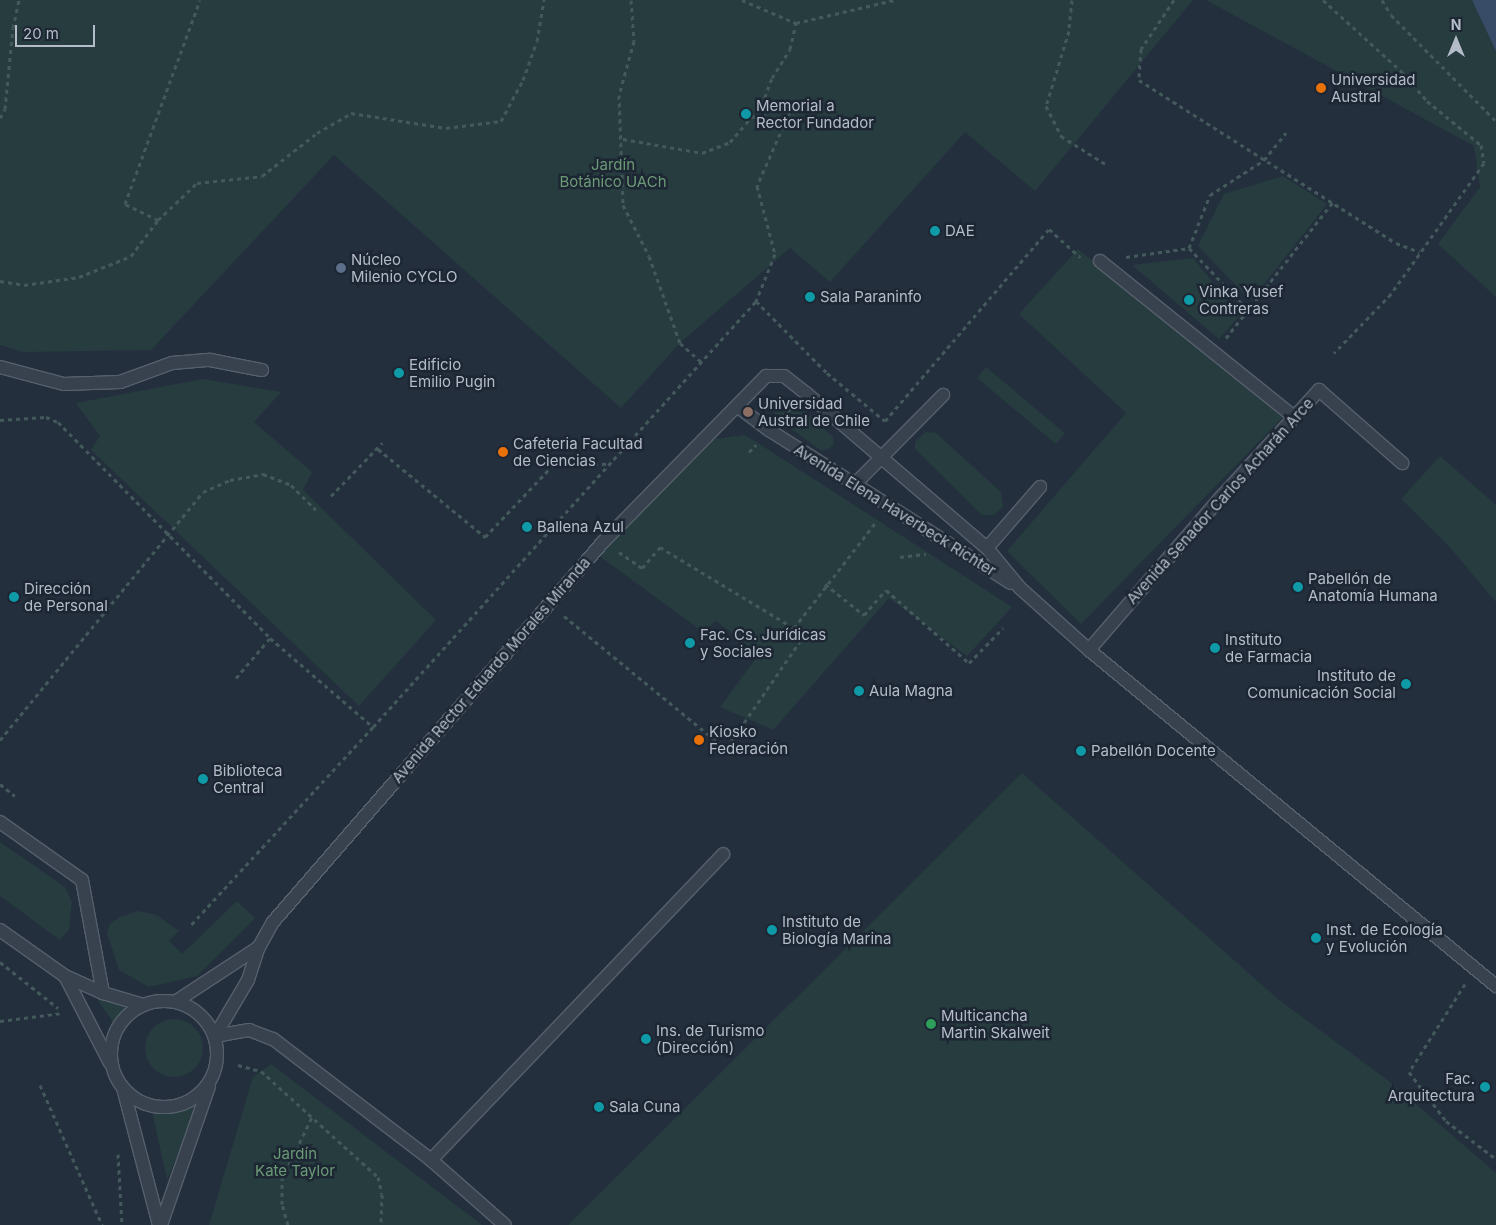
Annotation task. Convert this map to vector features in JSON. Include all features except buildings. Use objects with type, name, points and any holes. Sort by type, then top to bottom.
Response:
[{"type":"lane","points":[[1100,261],[1294,417]]},
{"type":"lane","points":[[0,367],[64,384],[120,382],[182,362],[210,360],[262,370]]},
{"type":"lane","name":"Avenida Elena Haverbeck Richter","points":[[1020,588],[768,430],[737,406],[766,376],[784,376],[987,548],[1020,588],[1089,650],[1496,986]]},
{"type":"lane","name":"Avenida Senador Carlos Acharán Arce","points":[[1089,650],[1319,390],[1402,463]]},
{"type":"lane","points":[[856,484],[943,395]]},
{"type":"lane","name":"Avenida Rector Eduardo Morales Miranda","points":[[215,1036],[248,980],[259,947],[273,922],[548,603],[603,542],[737,406]]},
{"type":"lane","points":[[987,548],[1040,487]]},
{"type":"lane","points":[[0,822],[82,880],[103,994]]},
{"type":"lane","points":[[431,1160],[723,854]]},
{"type":"lane","points":[[0,930],[65,976],[103,994],[143,1005],[175,1002],[192,1008],[206,1020],[215,1036],[216,1067],[160,1225]]},
{"type":"lane","name":"Avenida Rector Eduardo Morales Miranda","points":[[175,1002],[259,947]]},
{"type":"lane","points":[[65,976],[123,1088],[160,1225]]},
{"type":"lane","points":[[112,1067],[113,1038],[130,1013],[143,1005]]},
{"type":"lane","points":[[215,1036],[249,1030],[273,1039],[431,1160],[505,1225]]},
{"type":"lane","points":[[123,1088],[139,1101],[158,1107],[178,1106],[197,1097],[210,1082]]},
{"type":"path","points":[[0,118],[5,109],[13,28],[20,0]]},
{"type":"path","points":[[158,220],[125,204],[200,0]]},
{"type":"path","points":[[0,281],[24,286],[79,277],[131,256],[158,220],[197,182],[262,176],[317,133],[351,113],[446,128],[501,121],[523,80],[537,41],[544,0]]},
{"type":"path","points":[[631,0],[634,41],[619,96],[623,139],[623,205],[648,256],[680,343],[701,362]]},
{"type":"path","points":[[742,0],[796,23],[894,0]]},
{"type":"path","points":[[1072,0],[1069,31],[1046,106],[1061,136],[1107,165]]},
{"type":"path","points":[[1174,0],[1141,49],[1139,80],[1396,243],[1418,252]]},
{"type":"path","points":[[1323,0],[1402,72],[1427,101],[1481,144],[1484,163],[1418,252],[1391,294],[1334,353]]},
{"type":"path","points":[[1382,0],[1391,16],[1496,121]]},
{"type":"path","points":[[623,139],[702,153],[730,142],[762,105],[772,78],[790,49],[796,23]]},
{"type":"path","points":[[752,117],[762,116],[786,102],[793,104],[757,186],[775,254],[756,300]]},
{"type":"path","points":[[1190,248],[1210,195],[1264,160],[1286,133]]},
{"type":"path","points":[[1214,352],[1249,311],[1333,202]]},
{"type":"path","points":[[1100,261],[1190,248]]},
{"type":"path","points":[[1190,248],[1249,311]]},
{"type":"path","points":[[768,430],[806,393]]},
{"type":"path","points":[[0,420],[46,417],[58,422],[167,536],[270,638],[373,727],[190,926]]},
{"type":"path","points":[[330,496],[382,443]]},
{"type":"path","points":[[378,448],[485,537],[555,463]]},
{"type":"path","points":[[546,463],[610,464]]},
{"type":"path","points":[[0,740],[203,492],[230,480],[263,474],[291,485],[316,510]]},
{"type":"path","points":[[794,628],[825,584],[890,506]]},
{"type":"path","points":[[548,603],[726,749],[805,634],[660,547],[642,568],[603,542]]},
{"type":"path","points":[[825,584],[864,615],[886,590],[969,663],[1003,628]]},
{"type":"path","points":[[236,678],[270,638]]},
{"type":"path","points":[[0,784],[14,796]]},
{"type":"path","points":[[0,962],[65,1013],[0,1021]]},
{"type":"path","points":[[1467,962],[1466,983],[1409,1072],[1446,1121],[1496,1159]]},
{"type":"path","points":[[238,1065],[261,1071],[378,1177],[382,1194],[381,1225]]},
{"type":"path","points":[[40,1085],[102,1225]]},
{"type":"path","points":[[288,1225],[282,1204],[282,1179],[312,1117]]},
{"type":"path","points":[[118,1147],[122,1225]]},
{"type":"green space","name":"Jardín Botánico UACh","points":[[0,0],[1193,0],[1035,191],[965,132],[830,282],[790,248],[680,343],[621,408],[334,155],[151,350],[23,352],[0,345]]},
{"type":"green space","points":[[1206,0],[1472,0],[1496,51],[1496,297],[1438,244],[1480,187],[1474,146]]},
{"type":"green space","points":[[1283,176],[1327,204],[1251,301],[1198,246],[1224,194]]},
{"type":"green space","points":[[1078,249],[1284,416],[1081,624],[1007,551],[1126,413],[1019,314]]},
{"type":"green space","points":[[1193,258],[1240,315],[1219,339],[1132,265]]},
{"type":"green space","points":[[986,367],[1065,433],[1056,444],[977,378]]},
{"type":"green space","points":[[203,379],[281,392],[254,422],[312,472],[303,490],[436,620],[359,706],[91,450],[100,436],[76,403]]},
{"type":"green space","points":[[779,395],[799,406],[833,437],[834,444],[822,451],[786,425],[769,407],[771,400]]},
{"type":"green space","points":[[925,432],[936,433],[1001,492],[1003,507],[994,515],[982,515],[915,449],[915,442]]},
{"type":"green space","points":[[745,435],[1012,607],[967,656],[889,598],[773,730],[720,707],[759,654],[716,621],[703,632],[598,555],[714,439]]},
{"type":"green space","points":[[1440,456],[1496,505],[1496,602],[1447,544],[1401,499]]},
{"type":"green space","points":[[1022,773],[1278,999],[1394,1085],[1496,1173],[1496,1225],[568,1225]]},
{"type":"green space","points":[[0,842],[65,887],[72,902],[69,930],[60,940],[0,896]]},
{"type":"green space","points":[[237,901],[255,918],[197,976],[149,987],[119,970],[107,933],[110,924],[120,917],[138,911],[157,915],[179,931],[169,941],[182,954]]},
{"type":"green space","points":[[96,997],[129,1009],[114,1024]]},
{"type":"green space","points":[[174,1019],[185,1021],[198,1032],[203,1048],[201,1059],[190,1072],[174,1077],[163,1075],[150,1064],[145,1048],[147,1037],[158,1024]]},
{"type":"green space","name":"Jardín Kate Taylor","points":[[271,1064],[482,1225],[209,1225],[253,1077]]},
{"type":"green space","points":[[197,1106],[167,1180],[152,1110],[175,1111]]},
{"type":"water","points":[[1472,0],[1496,0],[1496,51],[1495,49]]},
{"type":"place","name":"Universidad Austral","points":[[1321,88]]},
{"type":"place","name":"Memorial a Rector Fundador","points":[[746,114]]},
{"type":"place","name":"DAE","points":[[935,231]]},
{"type":"place","name":"Núcleo Milenio CYCLO","points":[[341,268]]},
{"type":"place","name":"Sala Paraninfo","points":[[810,297]]},
{"type":"place","name":"Vinka Yusef Contreras","points":[[1189,300]]},
{"type":"place","name":"Edificio Emilio Pugin","points":[[399,373]]},
{"type":"place","name":"Universidad Austral de Chile","points":[[748,412]]},
{"type":"place","name":"Cafeteria Facultad de Ciencias","points":[[503,452]]},
{"type":"place","name":"Ballena Azul","points":[[527,527]]},
{"type":"place","name":"Pabellón de Anatomía Humana","points":[[1298,587]]},
{"type":"place","name":"Dirección de Personal","points":[[14,597]]},
{"type":"place","name":"Fac. Cs. Jurídicas y Sociales","points":[[690,643]]},
{"type":"place","name":"Instituto de Farmacia","points":[[1215,648]]},
{"type":"place","name":"Instituto de Comunicación Social","points":[[1406,684]]},
{"type":"place","name":"Aula Magna","points":[[859,691]]},
{"type":"place","name":"Kiosko Federación","points":[[699,740]]},
{"type":"place","name":"Pabellón Docente","points":[[1081,751]]},
{"type":"place","name":"Biblioteca Central","points":[[203,779]]},
{"type":"place","name":"Instituto de Biología Marina","points":[[772,930]]},
{"type":"place","name":"Inst. de Ecología y Evolución","points":[[1316,938]]},
{"type":"place","name":"Multicancha Martin Skalweit","points":[[931,1024]]},
{"type":"place","name":"Ins. de Turismo (Dirección)","points":[[646,1039]]},
{"type":"place","name":"Fac. Arquitectura","points":[[1485,1087]]},
{"type":"place","name":"Sala Cuna","points":[[599,1107]]}]
